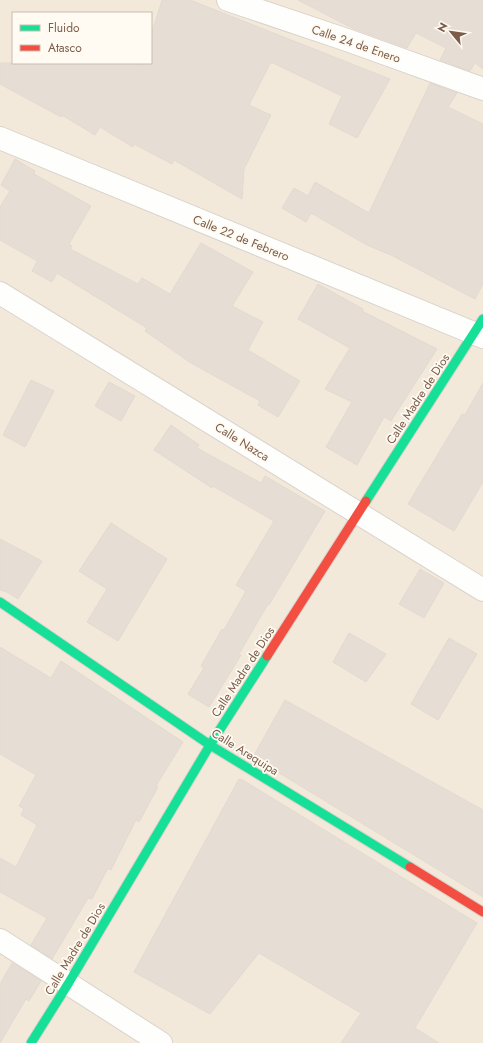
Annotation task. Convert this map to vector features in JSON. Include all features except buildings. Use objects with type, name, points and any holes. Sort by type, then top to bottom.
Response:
[{"type":"street","name":"Calle 24 de Enero","points":[[228,0],[347,40],[483,89]]},
{"type":"street","name":"Calle 22 de Febrero","points":[[0,138],[480,330]]},
{"type":"street","name":"Calle Nazca","points":[[0,293],[483,590]]},
{"type":"street","name":"Calle Madre de Dios","points":[[31,1043],[68,984],[210,745],[358,513],[480,330]]},
{"type":"street","name":"Calle Arequipa","points":[[0,602],[210,745],[483,912]]},
{"type":"street","points":[[0,940],[161,1043]]},
{"type":"shaded area","points":[[0,0],[483,0],[483,1043],[0,1043]]},
{"type":"traffic: fast","points":[[366,501],[483,319]]},
{"type":"traffic: fast","points":[[0,602],[210,745],[410,867]]},
{"type":"traffic: fast","points":[[31,1043],[68,984],[210,745],[267,656]]},
{"type":"traffic: jam","points":[[267,656],[366,501]]},
{"type":"traffic: jam","points":[[410,867],[483,912]]}]
